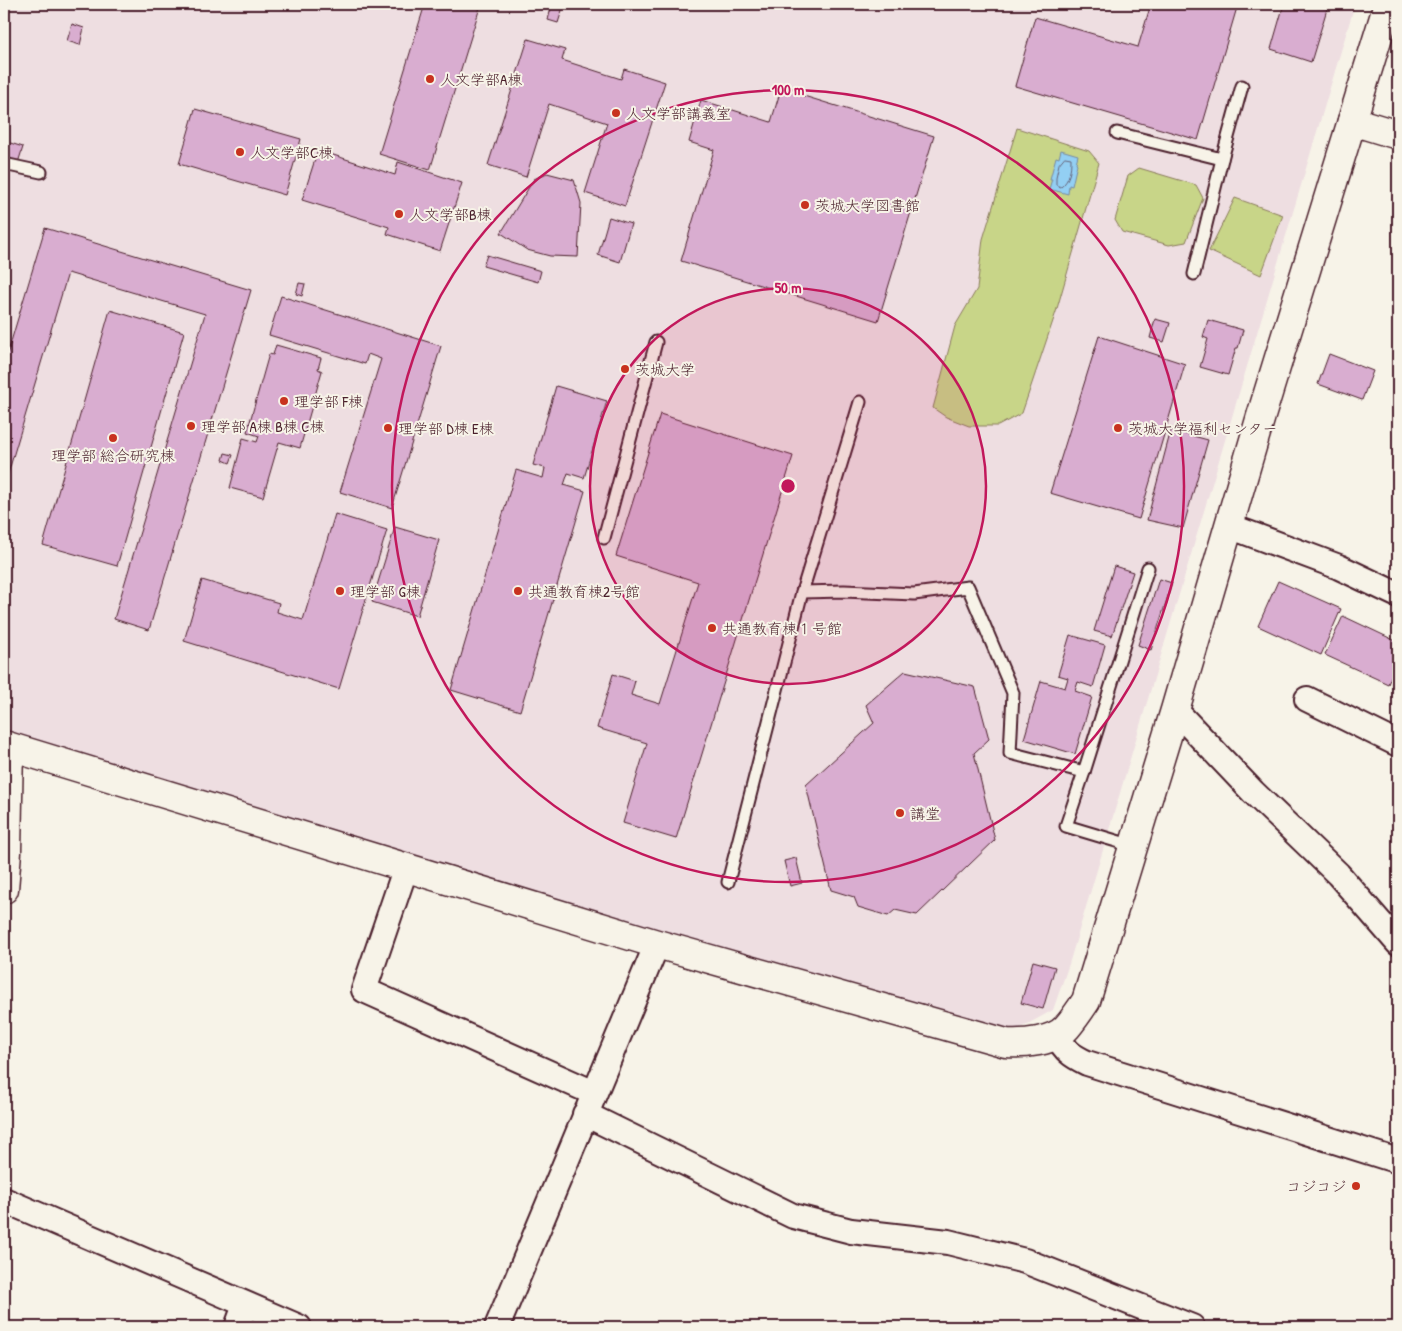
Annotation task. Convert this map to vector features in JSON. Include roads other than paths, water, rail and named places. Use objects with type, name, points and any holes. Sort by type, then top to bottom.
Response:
[{"type":"street","points":[[4,889],[7,852],[7,746],[657,944],[1006,1043],[1023,1044],[1039,1041],[1066,1029],[1086,1001],[1176,710],[1261,416],[1388,4]]},
{"type":"street","points":[[1352,120],[1398,135]]},
{"type":"street","points":[[1229,526],[1339,567],[1398,595]]},
{"type":"street","points":[[1307,699],[1398,744]]},
{"type":"street","points":[[1176,710],[1252,792],[1338,874],[1398,943]]},
{"type":"street","points":[[406,867],[364,990],[590,1103],[793,1216],[851,1231],[948,1242],[1025,1261],[1192,1327]]},
{"type":"street","points":[[497,1327],[657,944]]},
{"type":"street","points":[[1056,1035],[1065,1049],[1087,1063],[1398,1161]]},
{"type":"street","points":[[4,1200],[299,1327]]},
{"type":"street","points":[[238,1327],[245,1305]]},
{"type":"lane","points":[[1194,274],[1242,86]]},
{"type":"lane","points":[[1117,133],[1222,159]]},
{"type":"lane","points":[[4,164],[41,172]]},
{"type":"lane","points":[[604,538],[656,342]]},
{"type":"lane","points":[[728,882],[802,592],[860,402]]},
{"type":"lane","points":[[1133,846],[1066,826],[1148,568]]},
{"type":"lane","points":[[802,592],[844,591],[914,594],[968,587],[1013,693],[1010,753],[1084,772]]},
{"type":"water","points":[[1061,150],[1078,155],[1072,186],[1069,185],[1068,194],[1049,189],[1056,157],[1059,158]]},
{"type":"place","name":"人文学部A棟","points":[[430,79]]},
{"type":"place","name":"人文学部講義室","points":[[616,113]]},
{"type":"place","name":"人文学部C棟","points":[[240,152]]},
{"type":"place","name":"茨城大学図書館","points":[[805,205]]},
{"type":"place","name":"人文学部B棟","points":[[399,214]]},
{"type":"place","name":"茨城大学","points":[[625,369]]},
{"type":"place","name":"理学部 F棟","points":[[284,401]]},
{"type":"place","name":"理学部 A棟 B棟 C棟","points":[[191,426]]},
{"type":"place","name":"理学部 D棟 E棟","points":[[388,428]]},
{"type":"place","name":"茨城大学福利センター","points":[[1118,428]]},
{"type":"place","name":"理学部 総合研究棟","points":[[113,438]]},
{"type":"place","name":"理学部 G棟","points":[[340,591]]},
{"type":"place","name":"共通教育棟2号館","points":[[518,591]]},
{"type":"place","name":"共通教育棟１号館","points":[[712,628]]},
{"type":"place","name":"講堂","points":[[900,813]]},
{"type":"place","name":"コジコジ","points":[[1356,1186]]}]
